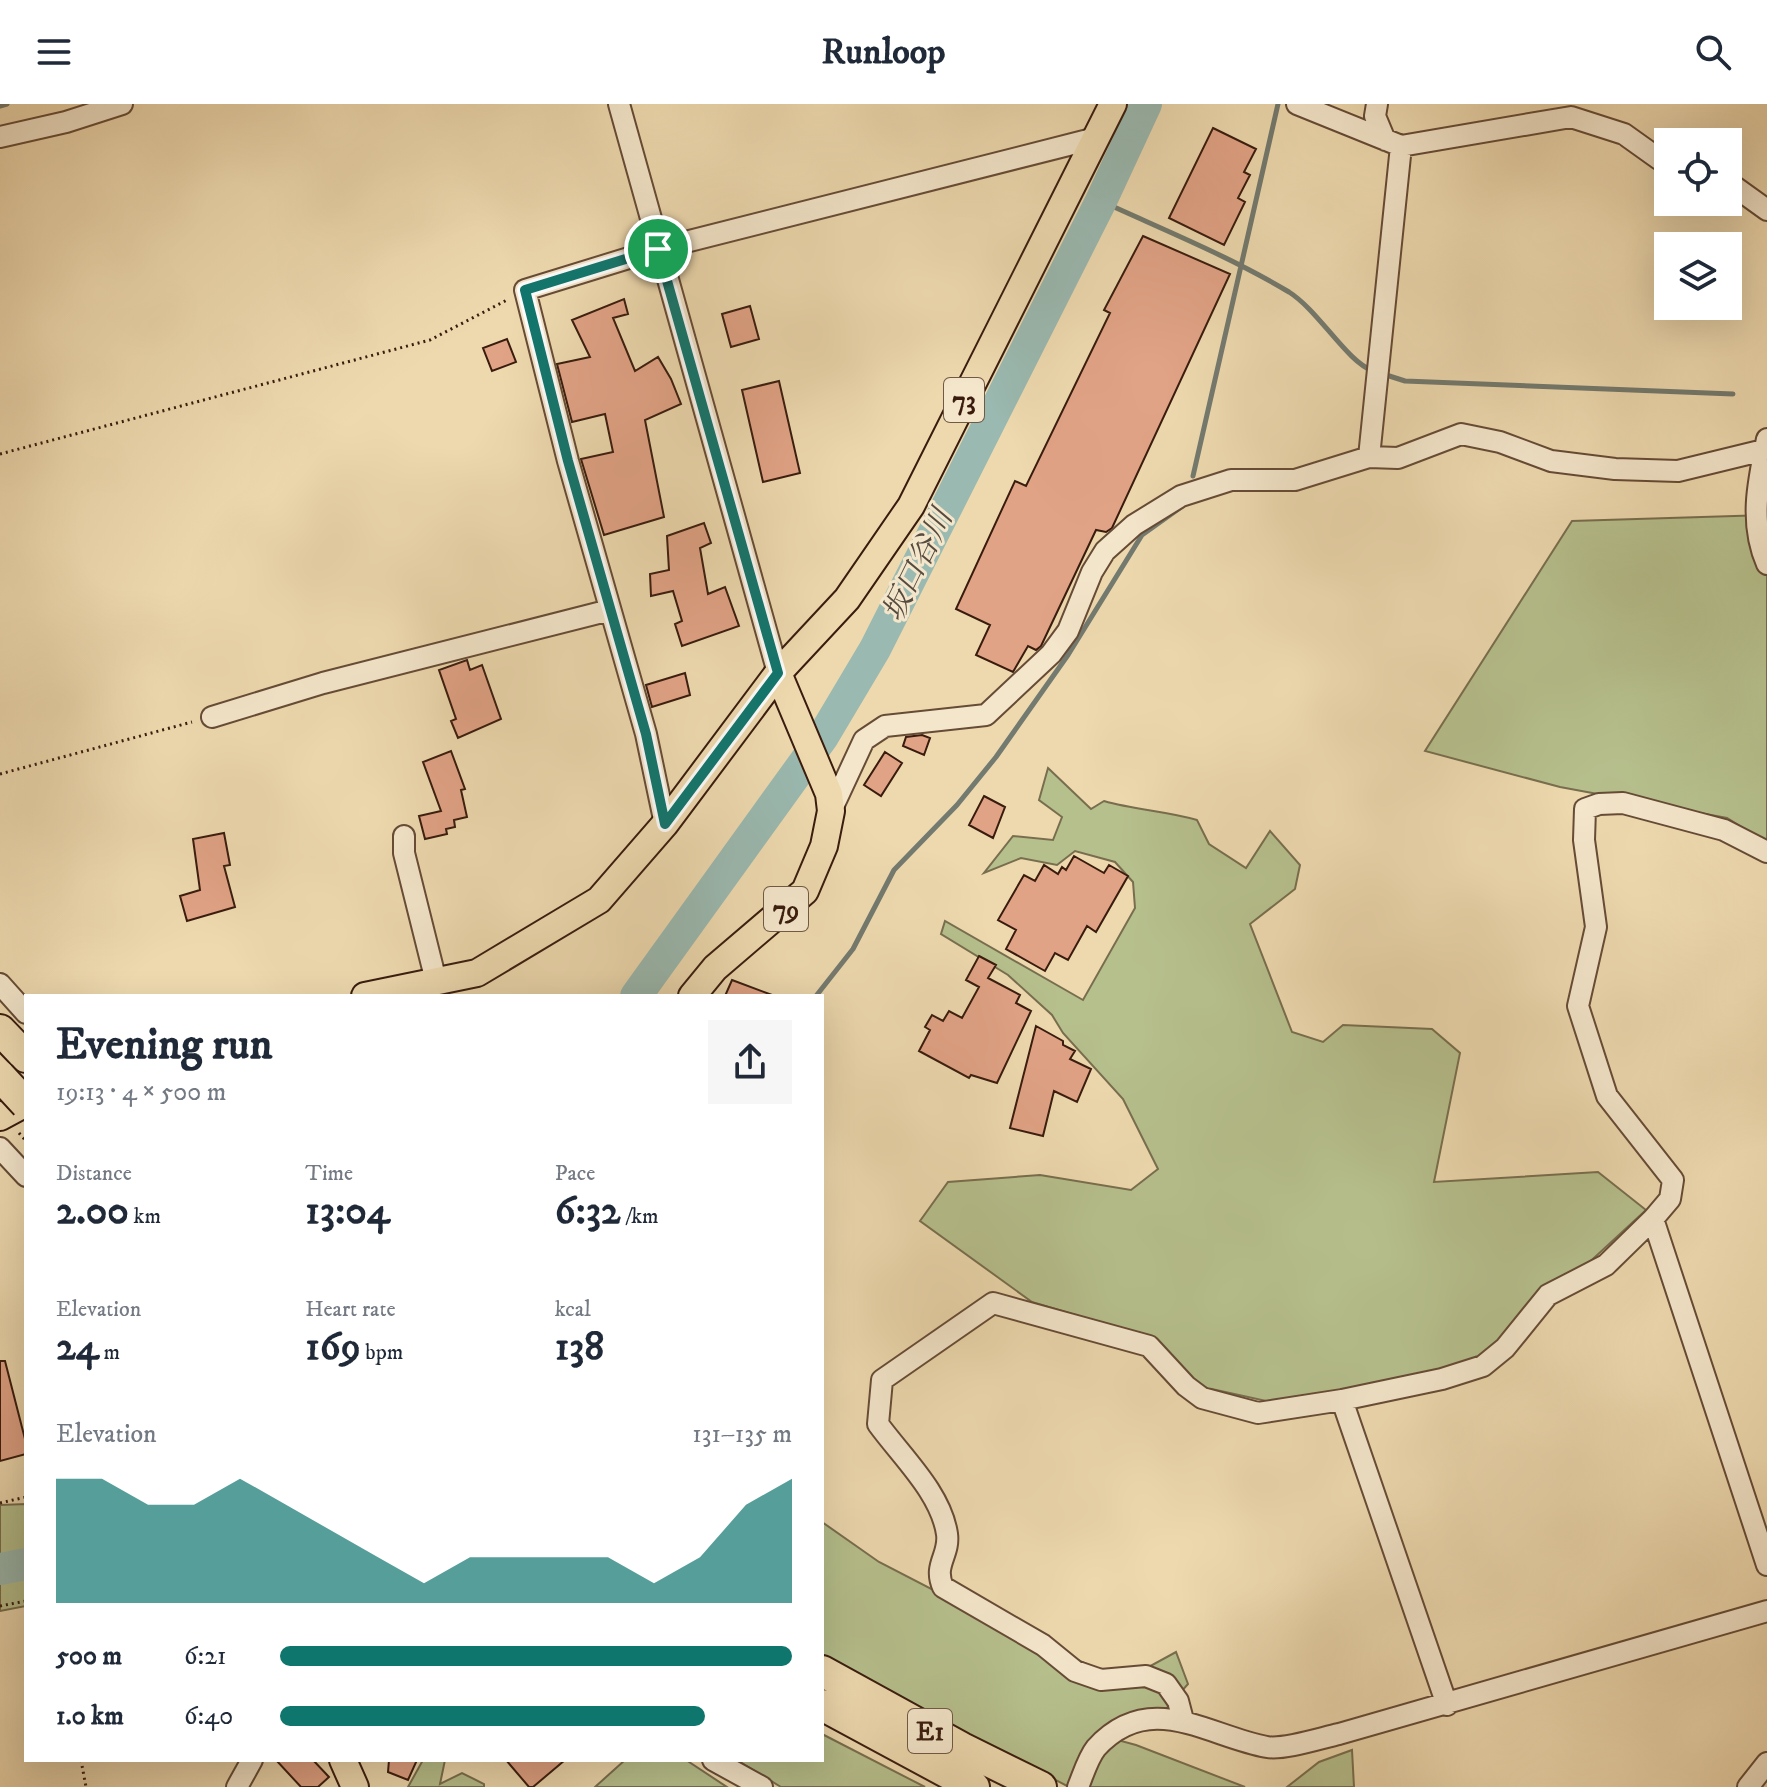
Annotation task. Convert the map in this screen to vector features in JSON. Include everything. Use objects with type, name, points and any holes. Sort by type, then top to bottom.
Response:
[{"type":"highway","points":[[0,1030],[24,1055]]},
{"type":"highway","points":[[0,1076],[24,1102]]},
{"type":"highway","name":"E1","points":[[824,1672],[962,1748],[1041,1787]]},
{"type":"highway","name":"E1","points":[[824,1706],[974,1787]]},
{"type":"main road","name":"73","points":[[374,994],[477,973],[599,900],[665,824],[847,599],[911,506],[1113,104]]},
{"type":"main road","points":[[782,683],[830,802]]},
{"type":"main road","name":"79","points":[[694,994],[715,968],[805,891],[824,846],[830,802]]},
{"type":"main road","points":[[0,1117],[24,1105]]},
{"type":"main road","points":[[344,1762],[355,1787]]},
{"type":"street","points":[[0,137],[66,122],[122,104]]},
{"type":"street","points":[[619,104],[782,683]]},
{"type":"street","points":[[1297,104],[1393,143],[1571,117],[1624,134],[1654,155]]},
{"type":"street","points":[[1369,457],[1379,360],[1393,143],[1375,116],[1377,104]]},
{"type":"street","points":[[665,824],[646,734],[568,461],[525,290],[658,249],[1096,138]]},
{"type":"street","points":[[1742,192],[1767,210]]},
{"type":"street","points":[[830,802],[864,740],[885,726],[986,715],[1040,664],[1068,631],[1092,572],[1105,551],[1134,525],[1181,496],[1231,480],[1295,480],[1369,457],[1398,458],[1461,434],[1500,442],[1551,461],[1615,469],[1678,471],[1766,444],[1754,517],[1757,542],[1767,564]]},
{"type":"street","points":[[212,717],[323,683],[610,610]]},
{"type":"street","points":[[1183,1720],[1178,1701],[1166,1684],[1146,1676],[1101,1680],[1075,1671],[1043,1645],[943,1587],[938,1575],[948,1538],[942,1510],[878,1424],[882,1380],[993,1303],[1149,1346],[1186,1386],[1202,1398],[1258,1413],[1342,1400],[1442,1379],[1483,1366],[1505,1348],[1548,1295],[1606,1265],[1670,1199],[1673,1180],[1607,1096],[1578,1006],[1596,927],[1584,840],[1585,809],[1599,804],[1623,803],[1724,830],[1767,852]]},
{"type":"street","points":[[404,836],[404,853],[436,981]]},
{"type":"street","points":[[0,984],[24,1011]]},
{"type":"street","points":[[0,1148],[24,1174]]},
{"type":"street","points":[[1653,1219],[1767,1565]]},
{"type":"street","points":[[1342,1400],[1447,1705]]},
{"type":"street","points":[[1078,1787],[1095,1750],[1129,1725],[1152,1719],[1183,1720],[1270,1748],[1339,1734],[1447,1705],[1767,1611]]},
{"type":"street","points":[[237,1787],[251,1762]]},
{"type":"street","points":[[717,1762],[762,1787]]},
{"type":"street","points":[[1748,1787],[1767,1763]]},
{"type":"path","points":[[0,454],[430,340],[525,290]]},
{"type":"path","points":[[0,774],[212,717]]},
{"type":"path","points":[[0,1503],[24,1497]]},
{"type":"path","points":[[0,1606],[24,1601]]},
{"type":"path","points":[[81,1762],[86,1787]]},
{"type":"green space","points":[[1767,515],[1767,843],[1727,818],[1560,787],[1425,751],[1572,521]]},
{"type":"green space","points":[[1048,768],[1091,809],[1104,801],[1197,820],[1209,844],[1246,868],[1270,831],[1300,865],[1295,889],[1250,924],[1292,1032],[1323,1042],[1343,1025],[1432,1029],[1460,1053],[1434,1182],[1598,1172],[1646,1210],[1448,1385],[1388,1401],[1298,1408],[1198,1386],[1122,1329],[1032,1302],[920,1221],[948,1182],[1040,1175],[1131,1190],[1158,1169],[1123,1099],[1063,1033],[1052,1015],[1008,975],[941,934],[945,921],[1083,1000],[1135,908],[1133,882],[1115,862],[1075,851],[1057,865],[1021,858],[984,873],[1013,836],[1053,840],[1062,817],[1039,800]]},
{"type":"green space","points":[[24,1504],[24,1606],[0,1611],[0,1505]]},
{"type":"green space","points":[[824,1523],[879,1562],[1001,1625],[1104,1672],[1145,1669],[1176,1652],[1188,1684],[1166,1709],[1110,1738],[1245,1787],[1069,1787],[824,1655]]},
{"type":"green space","points":[[824,1735],[925,1787],[781,1787],[740,1762],[824,1762]]},
{"type":"green space","points":[[1352,1750],[1354,1787],[1287,1787],[1319,1762]]},
{"type":"green space","points":[[422,1762],[445,1762],[440,1784],[462,1773],[484,1784],[484,1787],[408,1787]]},
{"type":"green space","points":[[623,1762],[689,1762],[727,1787],[595,1787]]},
{"type":"building","points":[[1213,128],[1256,149],[1244,172],[1250,175],[1238,198],[1245,202],[1224,245],[1169,218]]},
{"type":"building","points":[[1143,236],[1230,274],[1112,528],[1106,532],[1096,530],[1041,646],[1036,650],[1028,646],[1013,672],[976,655],[990,625],[956,609],[1015,481],[1026,486],[1110,313],[1104,310]]},
{"type":"building","points":[[624,299],[628,314],[613,318],[635,371],[658,357],[681,404],[645,420],[664,517],[604,535],[581,459],[613,452],[605,414],[572,422],[557,364],[590,357],[572,320]]},
{"type":"building","points":[[750,306],[759,339],[731,347],[722,314]]},
{"type":"building","points":[[507,339],[516,362],[492,371],[483,348]]},
{"type":"building","points":[[779,381],[800,473],[763,482],[742,390]]},
{"type":"building","points":[[704,523],[711,543],[700,548],[708,594],[725,587],[739,626],[682,646],[675,624],[682,621],[673,591],[651,596],[650,574],[669,570],[667,536]]},
{"type":"building","points":[[467,660],[470,670],[482,665],[501,719],[458,738],[451,721],[456,719],[439,670]]},
{"type":"building","points":[[685,673],[690,695],[652,707],[646,685]]},
{"type":"building","points":[[922,735],[930,738],[924,755],[903,746],[906,737]]},
{"type":"building","points":[[451,751],[465,789],[461,790],[467,817],[454,820],[455,827],[446,829],[447,834],[425,839],[419,816],[441,811],[423,762]]},
{"type":"building","points":[[885,752],[902,763],[881,796],[864,785]]},
{"type":"building","points":[[984,796],[1005,807],[993,838],[969,825]]},
{"type":"building","points":[[224,833],[230,865],[224,866],[235,907],[187,921],[180,896],[200,890],[193,839]]},
{"type":"building","points":[[1074,856],[1104,873],[1109,865],[1128,876],[1096,932],[1087,926],[1068,960],[1055,953],[1045,971],[1006,949],[1016,930],[998,920],[1024,875],[1035,881],[1044,865],[1058,874],[1062,867],[1066,870]]},
{"type":"building","points":[[979,956],[996,965],[988,978],[1020,995],[1016,1003],[1031,1011],[997,1083],[971,1075],[969,1078],[919,1051],[930,1030],[925,1027],[932,1015],[943,1021],[949,1011],[962,1018],[979,987],[966,980]]},
{"type":"building","points":[[732,980],[769,994],[726,994]]},
{"type":"building","points":[[1036,1026],[1075,1051],[1070,1059],[1091,1069],[1077,1102],[1054,1091],[1043,1136],[1010,1128]]},
{"type":"building","points":[[0,1361],[5,1361],[24,1435],[24,1455],[0,1461]]},
{"type":"building","points":[[278,1762],[315,1762],[329,1777],[318,1787],[301,1787]]},
{"type":"building","points":[[389,1762],[416,1762],[408,1780],[388,1772]]},
{"type":"building","points":[[508,1762],[563,1762],[533,1787],[529,1787]]},
{"type":"waterway","points":[[0,106],[7,104]]},
{"type":"waterway","name":"坂口谷川","points":[[637,994],[822,738],[875,649],[1101,201],[1146,104]]},
{"type":"waterway","points":[[1193,476],[1278,104]]},
{"type":"waterway","points":[[1101,201],[1220,255],[1289,292],[1311,311],[1353,358],[1373,371]]},
{"type":"waterway","points":[[1383,374],[1405,381],[1733,394]]},
{"type":"waterway","points":[[818,994],[853,949],[894,870],[957,805],[996,757],[1068,655],[1142,535],[1184,505]]},
{"type":"waterway","name":"坂口谷川","points":[[0,1569],[24,1564]]},
{"type":"route","points":[[658,249],[778,673],[665,824],[646,734],[568,461],[525,290],[658,249]]}]
